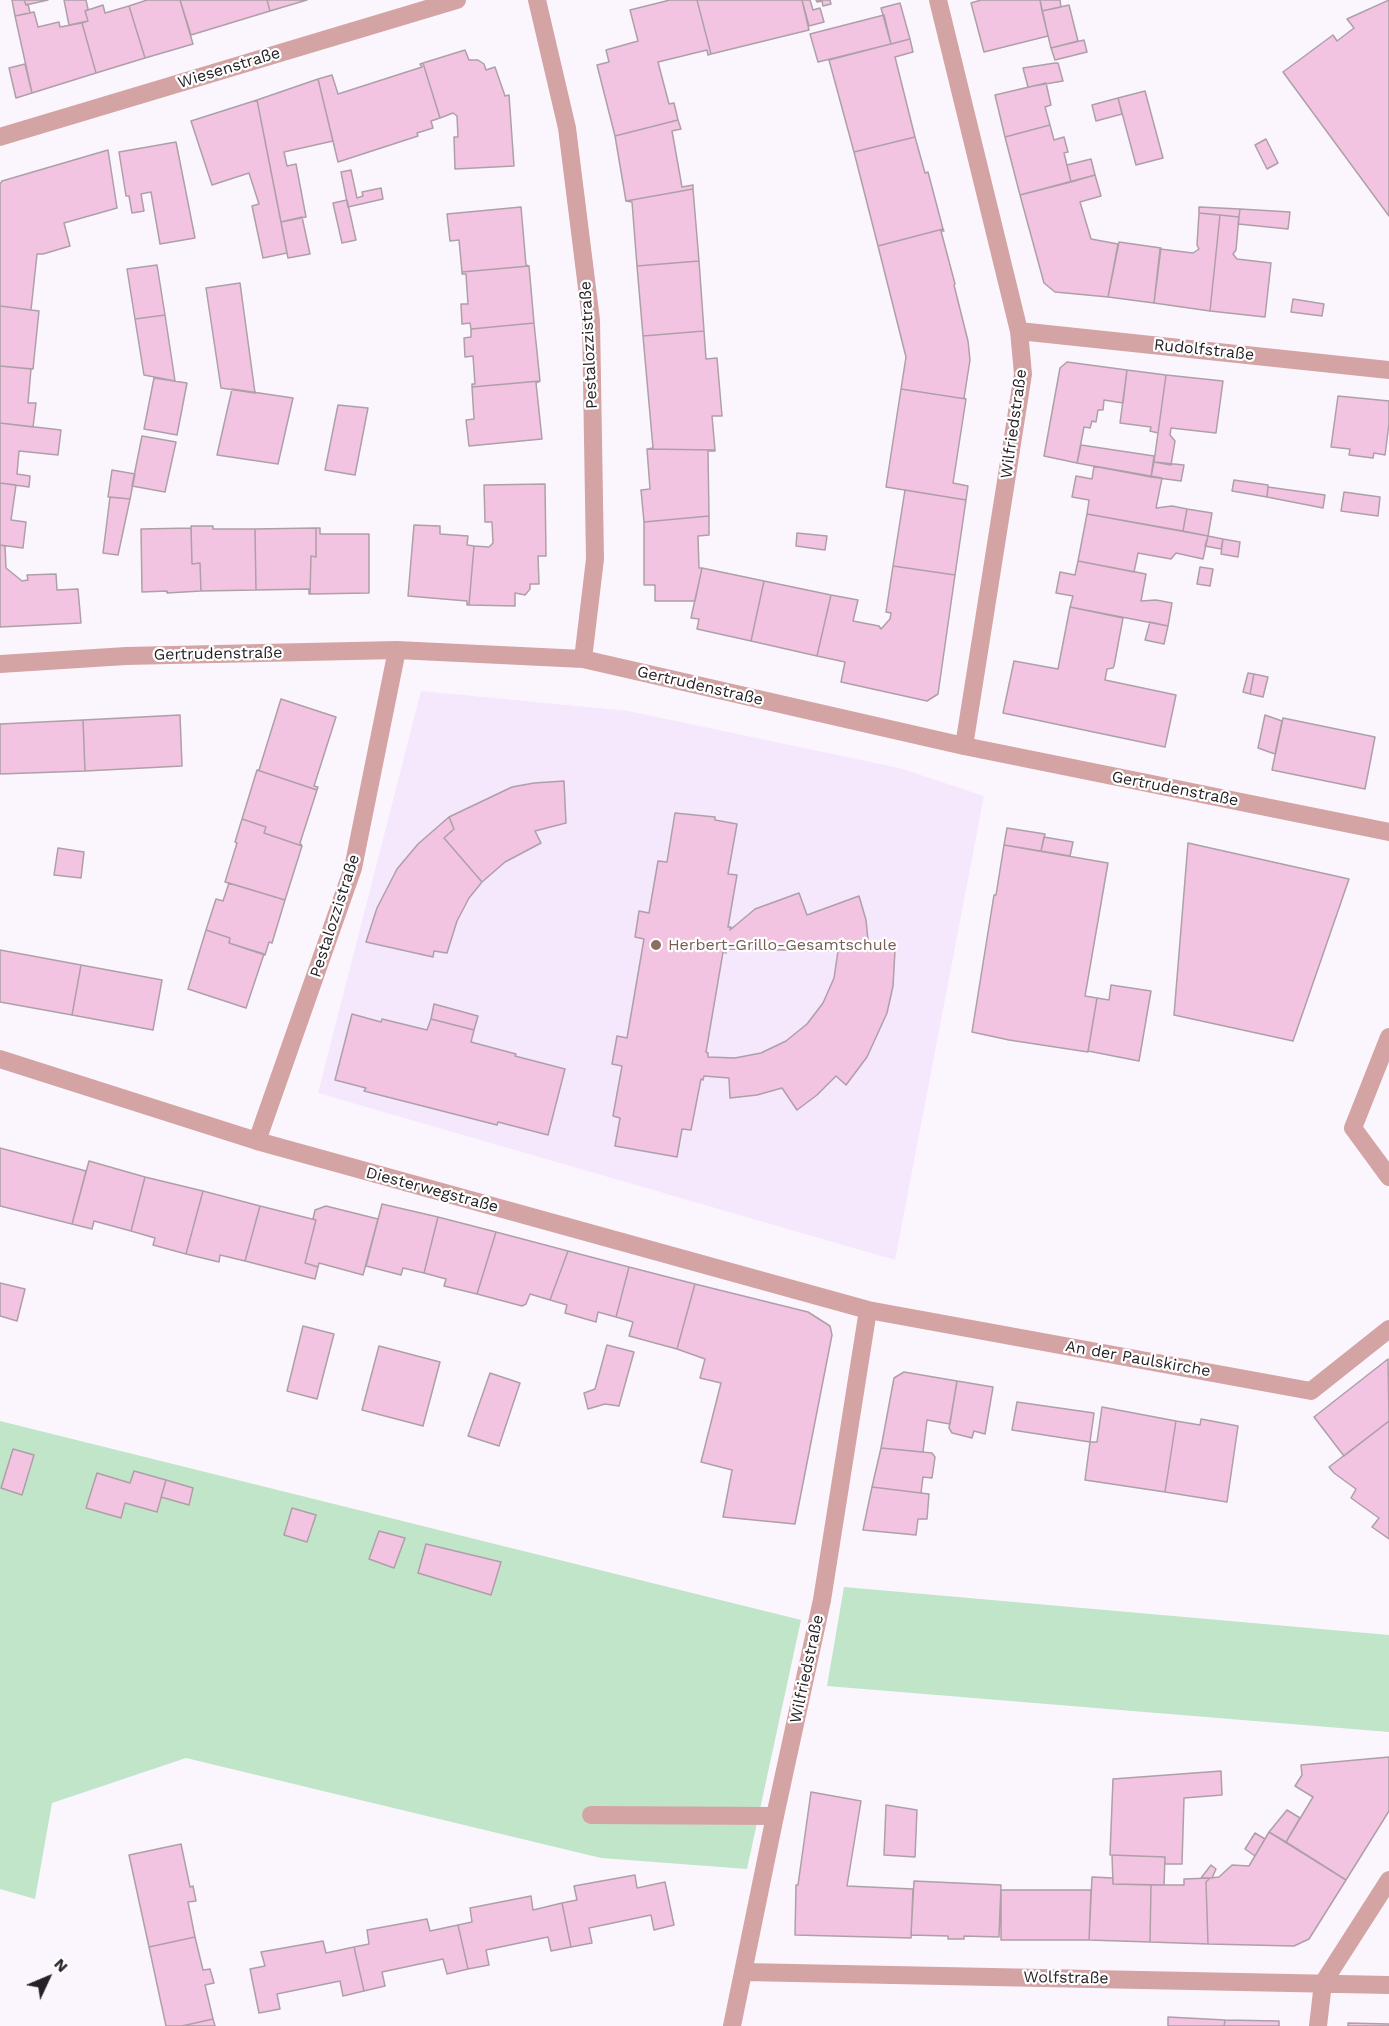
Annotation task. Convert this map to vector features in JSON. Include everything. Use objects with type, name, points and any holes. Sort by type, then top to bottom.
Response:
[{"type":"street","name":"Wiesenstraße","points":[[0,137],[457,0]]},
{"type":"street","name":"Pestalozzistraße","points":[[537,0],[567,128],[591,320],[595,559],[583,659]]},
{"type":"street","name":"Wilfriedstraße","points":[[938,0],[1019,331],[1023,374],[964,746]]},
{"type":"street","name":"Rudolfstraße","points":[[1019,331],[1389,370]]},
{"type":"street","name":"Pestalozzistraße","points":[[257,1141],[354,868],[397,650]]},
{"type":"street","name":"Gertrudenstraße","points":[[0,664],[126,656],[397,650],[583,659],[964,746],[1389,832]]},
{"type":"street","points":[[1389,1036],[1353,1128],[1389,1177]]},
{"type":"street","name":"Diesterwegstraße","points":[[0,1059],[257,1141],[868,1310]]},
{"type":"street","name":"Wilfriedstraße","points":[[732,2026],[822,1600],[868,1310]]},
{"type":"street","name":"An der Paulskirche","points":[[868,1310],[1311,1391],[1389,1329]]},
{"type":"street","points":[[591,1815],[775,1816]]},
{"type":"street","points":[[1318,2026],[1323,1983],[1389,1880]]},
{"type":"street","name":"Wolfstraße","points":[[744,1972],[1389,1985]]},
{"type":"shaded area","name":"Herbert-Grillo-Gesamtschule","points":[[421,691],[628,711],[899,768],[984,796],[895,1260],[318,1093]]},
{"type":"green space","points":[[0,1421],[801,1620],[747,1869],[601,1858],[186,1758],[52,1803],[35,1899],[0,1889]]},
{"type":"green space","points":[[844,1587],[1389,1635],[1389,1732],[827,1686]]},
{"type":"building","points":[[12,0],[24,0],[26,5],[28,4],[30,13],[15,16]]},
{"type":"building","points":[[24,0],[48,0],[26,5]]},
{"type":"building","points":[[64,0],[86,0],[88,9],[85,11],[88,21],[69,25]]},
{"type":"building","points":[[147,0],[180,0],[193,44],[145,58],[129,6]]},
{"type":"building","points":[[180,0],[267,0],[270,11],[191,35]]},
{"type":"building","points":[[267,0],[307,0],[270,11]]},
{"type":"building","points":[[670,0],[697,0],[711,54],[708,55],[707,50],[658,62],[669,104],[674,103],[678,120],[615,136],[597,65],[609,62],[606,50],[638,41],[630,10]]},
{"type":"building","points":[[697,0],[802,0],[809,30],[711,54]]},
{"type":"building","points":[[802,0],[810,0],[813,10],[820,8],[824,22],[809,26]]},
{"type":"building","points":[[816,0],[830,0],[831,4],[823,6],[822,1],[817,2]]},
{"type":"building","points":[[981,0],[1040,0],[1048,36],[984,52],[971,3]]},
{"type":"building","points":[[1040,0],[1060,0],[1061,7],[1042,11]]},
{"type":"building","points":[[1389,0],[1389,216],[1283,72],[1333,35],[1337,41],[1354,28],[1347,19]]},
{"type":"building","points":[[900,3],[910,39],[891,44],[881,8]]},
{"type":"building","points":[[103,5],[105,13],[129,6],[145,58],[96,73],[82,23],[88,21],[85,11]]},
{"type":"building","points":[[1069,5],[1078,41],[1051,48],[1042,11]]},
{"type":"building","points":[[34,12],[38,27],[59,22],[60,27],[82,23],[96,73],[32,93],[15,16]]},
{"type":"building","points":[[884,15],[891,44],[818,62],[810,34]]},
{"type":"building","points":[[910,39],[913,52],[895,57],[915,137],[854,152],[829,60]]},
{"type":"building","points":[[1084,40],[1087,52],[1055,60],[1051,48]]},
{"type":"building","points":[[465,50],[469,60],[478,60],[484,64],[486,70],[495,67],[505,96],[509,95],[514,166],[455,169],[454,137],[458,137],[457,116],[453,113],[440,118],[423,63]]},
{"type":"building","points":[[423,63],[440,118],[431,121],[433,128],[417,133],[418,136],[338,162],[318,79],[332,75],[338,94],[422,67],[420,64]]},
{"type":"building","points":[[1058,63],[1063,81],[1028,87],[1023,68]]},
{"type":"building","points":[[25,64],[32,93],[16,98],[9,68]]},
{"type":"building","points":[[318,79],[333,141],[284,152],[287,166],[296,164],[306,217],[281,222],[257,100]]},
{"type":"building","points":[[1046,83],[1051,105],[1045,107],[1050,125],[1005,137],[995,95]]},
{"type":"building","points":[[1145,91],[1163,158],[1136,165],[1118,98]]},
{"type":"building","points":[[1118,98],[1122,114],[1096,121],[1092,105]]},
{"type":"building","points":[[257,100],[287,253],[263,258],[252,206],[259,204],[249,173],[212,185],[191,121]]},
{"type":"building","points":[[678,120],[681,129],[672,131],[682,187],[693,185],[693,189],[626,201],[615,136]]},
{"type":"building","points":[[1050,125],[1054,140],[1064,137],[1068,152],[1064,153],[1071,182],[1020,195],[1005,137]]},
{"type":"building","points":[[915,137],[925,173],[928,172],[943,229],[878,246],[854,152]]},
{"type":"building","points":[[1266,139],[1278,163],[1267,169],[1255,145]]},
{"type":"building","points":[[176,142],[195,238],[160,244],[151,192],[141,194],[144,211],[132,213],[129,196],[126,196],[119,152]]},
{"type":"building","points":[[108,150],[117,208],[64,223],[70,246],[37,254],[31,310],[0,306],[0,184],[2,181]]},
{"type":"building","points":[[1091,159],[1095,175],[1071,182],[1067,165]]},
{"type":"building","points":[[351,170],[357,198],[363,196],[362,192],[381,188],[383,199],[348,207],[341,172]]},
{"type":"building","points":[[1095,175],[1101,196],[1080,202],[1091,239],[1118,244],[1108,297],[1055,292],[1044,283],[1020,195]]},
{"type":"building","points":[[693,189],[699,261],[637,266],[632,202],[626,201]]},
{"type":"building","points":[[347,200],[356,240],[342,243],[333,203]]},
{"type":"building","points":[[521,207],[526,265],[529,266],[462,272],[459,240],[450,241],[447,214]]},
{"type":"building","points":[[1199,207],[1240,209],[1239,217],[1199,213]]},
{"type":"building","points":[[1240,209],[1290,212],[1288,229],[1238,224]]},
{"type":"building","points":[[1199,213],[1220,215],[1210,311],[1154,303],[1160,249],[1193,253],[1199,249],[1197,245]]},
{"type":"building","points":[[1220,215],[1239,217],[1236,250],[1233,254],[1237,259],[1271,263],[1265,317],[1210,311]]},
{"type":"building","points":[[302,217],[310,254],[288,258],[281,222]]},
{"type":"building","points":[[943,229],[944,231],[941,231],[968,341],[970,360],[964,398],[966,399],[901,389],[906,357],[878,246]]},
{"type":"building","points":[[1119,242],[1161,248],[1154,303],[1108,297]]},
{"type":"building","points":[[699,261],[704,331],[643,336],[637,266]]},
{"type":"building","points":[[157,265],[165,315],[135,319],[127,269]]},
{"type":"building","points":[[529,266],[534,323],[471,329],[470,323],[462,324],[461,304],[468,304],[466,274],[462,272]]},
{"type":"building","points":[[240,283],[255,393],[221,388],[206,288]]},
{"type":"building","points":[[1293,299],[1324,304],[1322,316],[1291,312]]},
{"type":"building","points":[[0,306],[39,311],[33,369],[0,366]]},
{"type":"building","points":[[165,315],[175,381],[144,375],[135,319]]},
{"type":"building","points":[[534,323],[540,381],[472,387],[472,384],[475,384],[473,356],[465,357],[464,338],[471,337],[471,329]]},
{"type":"building","points":[[704,331],[706,359],[717,358],[722,416],[712,416],[715,450],[647,449],[653,448],[643,336]]},
{"type":"building","points":[[1067,362],[1127,370],[1123,403],[1104,400],[1103,410],[1098,410],[1096,422],[1092,421],[1090,428],[1084,427],[1077,463],[1044,456],[1060,368]]},
{"type":"building","points":[[0,366],[31,369],[28,403],[36,403],[33,427],[0,423]]},
{"type":"building","points":[[1127,370],[1166,375],[1158,433],[1150,431],[1151,427],[1120,423]]},
{"type":"building","points":[[1166,375],[1223,381],[1216,433],[1171,428],[1170,435],[1175,441],[1171,465],[1154,462]]},
{"type":"building","points":[[154,378],[187,383],[177,435],[144,429]]},
{"type":"building","points":[[540,381],[536,383],[542,439],[469,446],[466,420],[474,419],[472,387]]},
{"type":"building","points":[[232,389],[293,398],[278,464],[217,455]]},
{"type":"building","points":[[901,389],[966,399],[953,483],[968,486],[966,500],[886,487]]},
{"type":"building","points":[[1338,396],[1389,401],[1385,455],[1374,453],[1373,458],[1349,455],[1350,449],[1331,447]]},
{"type":"building","points":[[338,405],[368,408],[355,475],[325,470]]},
{"type":"building","points":[[0,423],[61,430],[58,455],[19,451],[17,474],[30,476],[29,487],[0,483]]},
{"type":"building","points":[[142,436],[176,442],[165,492],[132,486]]},
{"type":"building","points":[[1081,445],[1154,456],[1151,477],[1077,463]]},
{"type":"building","points":[[647,449],[715,450],[708,451],[709,516],[644,522],[641,490],[650,489]]},
{"type":"building","points":[[1154,462],[1184,465],[1181,481],[1151,477]]},
{"type":"building","points":[[1094,466],[1162,478],[1156,508],[1172,506],[1187,509],[1183,531],[1087,514],[1089,500],[1072,497],[1076,476],[1092,479]]},
{"type":"building","points":[[112,470],[135,474],[130,499],[108,497]]},
{"type":"building","points":[[1234,480],[1268,485],[1267,497],[1232,491]]},
{"type":"building","points":[[0,483],[16,485],[11,520],[26,522],[23,548],[0,545]]},
{"type":"building","points":[[545,484],[546,556],[538,556],[539,584],[530,584],[530,589],[525,595],[515,593],[515,606],[469,605],[474,546],[489,547],[493,543],[492,522],[485,522],[484,485]]},
{"type":"building","points":[[1268,487],[1325,495],[1323,508],[1267,497]]},
{"type":"building","points":[[905,490],[966,500],[955,575],[893,566]]},
{"type":"building","points":[[1344,492],[1380,497],[1378,516],[1341,511]]},
{"type":"building","points":[[110,497],[130,499],[118,555],[103,553]]},
{"type":"building","points":[[1187,509],[1212,513],[1208,536],[1183,531]]},
{"type":"building","points":[[1087,514],[1208,536],[1203,559],[1176,553],[1171,559],[1138,553],[1134,572],[1078,561]]},
{"type":"building","points":[[709,516],[709,535],[698,536],[699,568],[702,568],[695,601],[655,601],[655,585],[644,585],[644,522]]},
{"type":"building","points":[[414,525],[440,526],[440,534],[468,536],[467,545],[474,546],[469,605],[467,601],[408,596]]},
{"type":"building","points":[[191,526],[213,526],[213,529],[255,529],[256,590],[201,591],[200,563],[192,564]]},
{"type":"building","points":[[191,528],[192,564],[200,563],[201,591],[142,592],[141,529]]},
{"type":"building","points":[[316,528],[320,528],[320,534],[369,534],[369,593],[310,594],[311,556],[316,557]]},
{"type":"building","points":[[316,528],[316,557],[311,556],[310,594],[309,589],[256,590],[255,529]]},
{"type":"building","points":[[797,533],[827,536],[825,550],[796,546]]},
{"type":"building","points":[[1208,536],[1223,539],[1221,549],[1205,546]]},
{"type":"building","points":[[1223,539],[1240,542],[1238,557],[1221,554]]},
{"type":"building","points":[[0,545],[5,546],[6,568],[22,581],[28,580],[27,575],[56,574],[57,590],[78,589],[81,623],[0,627]]},
{"type":"building","points":[[1078,561],[1146,574],[1141,601],[1156,600],[1172,603],[1168,626],[1070,607],[1073,596],[1056,593],[1060,572],[1075,575]]},
{"type":"building","points":[[893,566],[955,575],[938,694],[927,701],[841,682],[845,662],[817,656],[831,595],[858,600],[853,621],[879,626],[881,629],[890,619],[891,613],[886,612]]},
{"type":"building","points":[[1200,567],[1213,569],[1210,586],[1197,584]]},
{"type":"building","points":[[702,568],[764,581],[751,641],[697,629],[699,619],[691,618]]},
{"type":"building","points":[[764,581],[831,595],[817,656],[751,641]]},
{"type":"building","points":[[1070,607],[1123,618],[1114,666],[1107,669],[1105,680],[1176,695],[1165,747],[1003,713],[1014,661],[1058,669]]},
{"type":"building","points":[[1150,622],[1168,626],[1164,644],[1145,640]]},
{"type":"building","points":[[1248,673],[1254,674],[1250,694],[1243,692]]},
{"type":"building","points":[[1254,674],[1268,677],[1263,697],[1250,694]]},
{"type":"building","points":[[281,699],[336,717],[314,786],[318,787],[317,790],[257,770],[259,770]]},
{"type":"building","points":[[180,715],[182,766],[85,771],[83,720]]},
{"type":"building","points":[[1265,715],[1282,721],[1275,754],[1258,748]]},
{"type":"building","points":[[1283,718],[1375,737],[1365,789],[1272,770]]},
{"type":"building","points":[[83,720],[85,771],[0,774],[0,724]]},
{"type":"building","points":[[257,770],[317,790],[300,843],[302,846],[264,833],[266,827],[242,819]]},
{"type":"building","points":[[564,781],[566,823],[535,831],[541,843],[505,862],[482,882],[444,838],[454,829],[449,817],[512,787]]},
{"type":"building","points":[[675,813],[715,817],[715,820],[737,824],[728,874],[737,875],[728,927],[731,927],[730,930],[755,909],[799,893],[807,915],[859,896],[866,920],[869,950],[895,950],[893,986],[887,1013],[867,1057],[846,1085],[836,1076],[817,1095],[797,1110],[782,1088],[757,1095],[730,1098],[729,1078],[704,1076],[703,1080],[701,1079],[691,1130],[682,1129],[677,1157],[615,1146],[620,1118],[613,1116],[622,1066],[612,1064],[617,1036],[627,1038],[644,939],[635,937],[639,911],[649,913],[658,861],[667,862]],"holes":[[[727,949],[838,951],[834,978],[823,1003],[807,1024],[786,1041],[761,1053],[735,1058],[708,1057],[706,1052],[723,952],[726,953]]]},
{"type":"building","points":[[449,817],[454,829],[444,838],[482,882],[469,898],[457,921],[447,953],[434,951],[433,957],[366,942],[377,908],[397,869],[418,844]]},
{"type":"building","points":[[242,819],[266,827],[264,833],[302,846],[285,900],[225,882]]},
{"type":"building","points":[[1007,828],[1045,834],[1041,851],[1004,845]]},
{"type":"building","points":[[1044,837],[1073,842],[1070,856],[1041,851]]},
{"type":"building","points":[[1188,843],[1349,879],[1293,1041],[1174,1015]]},
{"type":"building","points":[[1004,845],[1108,863],[1085,996],[1097,998],[1088,1052],[972,1032]]},
{"type":"building","points":[[58,848],[84,852],[81,878],[54,875]]},
{"type":"building","points":[[229,883],[285,900],[272,943],[269,942],[265,955],[229,943],[230,938],[206,930],[216,899],[223,901]]},
{"type":"building","points":[[206,930],[230,938],[229,943],[264,954],[246,1008],[188,989]]},
{"type":"building","points":[[0,950],[81,965],[72,1015],[0,1002]]},
{"type":"building","points":[[81,965],[162,980],[153,1030],[72,1015]]},
{"type":"building","points":[[1111,985],[1151,991],[1139,1061],[1088,1051],[1097,998],[1109,1000]]},
{"type":"building","points":[[434,1004],[478,1016],[474,1030],[431,1019]]},
{"type":"building","points":[[352,1014],[427,1030],[431,1019],[474,1030],[471,1042],[565,1069],[548,1135],[498,1122],[497,1125],[364,1091],[366,1088],[335,1080]]},
{"type":"building","points":[[0,1148],[86,1171],[72,1224],[0,1206]]},
{"type":"building","points":[[89,1161],[145,1177],[131,1231],[94,1221],[92,1229],[72,1224]]},
{"type":"building","points":[[145,1177],[203,1191],[186,1254],[153,1245],[155,1238],[131,1231]]},
{"type":"building","points":[[203,1191],[260,1206],[245,1261],[220,1255],[219,1262],[186,1254]]},
{"type":"building","points":[[382,1204],[438,1217],[424,1273],[403,1268],[401,1275],[366,1266]]},
{"type":"building","points":[[260,1206],[316,1220],[305,1263],[318,1267],[315,1279],[245,1261]]},
{"type":"building","points":[[326,1206],[378,1219],[363,1275],[319,1263],[318,1267],[305,1263],[316,1220],[313,1219],[315,1210]]},
{"type":"building","points":[[438,1217],[496,1232],[477,1294],[444,1286],[446,1279],[424,1273]]},
{"type":"building","points":[[496,1232],[568,1251],[550,1300],[530,1294],[526,1304],[522,1306],[477,1294]]},
{"type":"building","points":[[568,1251],[629,1267],[616,1317],[598,1312],[596,1322],[565,1313],[567,1305],[550,1300]]},
{"type":"building","points":[[629,1267],[695,1284],[677,1349],[629,1336],[633,1322],[616,1317]]},
{"type":"building","points":[[0,1283],[25,1289],[17,1321],[0,1316]]},
{"type":"building","points":[[695,1284],[808,1312],[830,1326],[832,1335],[795,1524],[723,1517],[732,1470],[701,1462],[721,1383],[700,1378],[705,1359],[677,1349]]},
{"type":"building","points":[[303,1326],[334,1334],[317,1399],[287,1391]]},
{"type":"building","points":[[607,1345],[634,1352],[619,1406],[605,1404],[588,1409],[584,1393],[595,1389]]},
{"type":"building","points":[[379,1346],[440,1362],[423,1426],[362,1410]]},
{"type":"building","points":[[1388,1359],[1389,1421],[1344,1456],[1314,1417]]},
{"type":"building","points":[[904,1372],[957,1381],[950,1424],[927,1420],[923,1452],[881,1448],[894,1378]]},
{"type":"building","points":[[490,1373],[520,1383],[499,1446],[468,1436]]},
{"type":"building","points":[[957,1381],[993,1387],[985,1434],[974,1431],[972,1438],[952,1433],[949,1428]]},
{"type":"building","points":[[1017,1402],[1094,1413],[1090,1442],[1012,1430]]},
{"type":"building","points":[[1102,1407],[1176,1421],[1165,1492],[1085,1480],[1090,1442],[1097,1442]]},
{"type":"building","points":[[1201,1419],[1238,1426],[1227,1502],[1165,1492],[1176,1421],[1200,1425]]},
{"type":"building","points":[[1389,1421],[1389,1539],[1372,1527],[1379,1518],[1351,1498],[1356,1489],[1329,1467]]},
{"type":"building","points":[[881,1448],[932,1453],[935,1457],[932,1478],[923,1477],[921,1493],[872,1487]]},
{"type":"building","points":[[13,1449],[34,1455],[22,1495],[1,1488]]},
{"type":"building","points":[[134,1471],[166,1480],[157,1512],[125,1503],[121,1518],[86,1508],[97,1473],[130,1483]]},
{"type":"building","points":[[166,1480],[193,1488],[189,1505],[161,1497]]},
{"type":"building","points":[[872,1487],[929,1494],[927,1519],[918,1519],[916,1535],[863,1530]]},
{"type":"building","points":[[292,1508],[316,1515],[307,1542],[284,1535]]},
{"type":"building","points":[[379,1531],[405,1538],[394,1568],[369,1559]]},
{"type":"building","points":[[426,1544],[501,1562],[491,1595],[418,1573]]},
{"type":"building","points":[[1389,1757],[1389,1811],[1346,1880],[1286,1842],[1313,1797],[1295,1786],[1302,1775],[1301,1765]]},
{"type":"building","points":[[1221,1771],[1222,1795],[1184,1798],[1182,1864],[1165,1864],[1165,1857],[1110,1855],[1113,1779]]},
{"type":"building","points":[[811,1792],[861,1801],[847,1886],[913,1889],[911,1938],[795,1935],[796,1885],[798,1885]]},
{"type":"building","points":[[886,1805],[917,1810],[915,1857],[884,1855]]},
{"type":"building","points":[[1287,1810],[1300,1818],[1286,1842],[1269,1832]]},
{"type":"building","points":[[1269,1832],[1346,1880],[1309,1939],[1294,1946],[1208,1944],[1206,1882],[1210,1878],[1219,1877],[1232,1865],[1249,1866]]},
{"type":"building","points":[[1255,1833],[1265,1839],[1255,1856],[1245,1849]]},
{"type":"building","points":[[181,1844],[190,1887],[193,1886],[196,1901],[188,1902],[195,1937],[149,1947],[129,1855]]},
{"type":"building","points":[[1112,1855],[1165,1857],[1164,1885],[1113,1884]]},
{"type":"building","points":[[1211,1865],[1216,1869],[1212,1878],[1201,1878]]},
{"type":"building","points":[[635,1875],[637,1888],[665,1882],[674,1925],[654,1930],[651,1915],[589,1928],[592,1943],[571,1947],[562,1903],[577,1900],[574,1886]]},
{"type":"building","points":[[1092,1877],[1113,1878],[1113,1884],[1151,1885],[1150,1942],[1089,1940]]},
{"type":"building","points":[[1210,1878],[1206,1882],[1208,1944],[1150,1942],[1151,1885],[1184,1885],[1184,1879]]},
{"type":"building","points":[[914,1881],[1001,1885],[999,1937],[964,1936],[964,1939],[948,1939],[948,1936],[911,1935]]},
{"type":"building","points":[[1001,1890],[1091,1890],[1089,1940],[1001,1940]]},
{"type":"building","points":[[531,1896],[533,1910],[562,1903],[571,1947],[551,1951],[548,1937],[486,1950],[489,1965],[468,1969],[458,1925],[472,1922],[470,1908]]},
{"type":"building","points":[[427,1919],[430,1931],[458,1925],[468,1969],[447,1974],[443,1959],[382,1972],[385,1986],[364,1991],[354,1947],[369,1944],[367,1930]]},
{"type":"building","points":[[195,1937],[203,1970],[210,1969],[214,1983],[205,1985],[213,2019],[182,2026],[166,2026],[149,1947]]},
{"type":"building","points":[[323,1941],[326,1953],[354,1947],[364,1991],[343,1996],[340,1981],[277,1994],[280,2009],[259,2013],[250,1969],[265,1966],[261,1952]]},
{"type":"building","points":[[1168,2017],[1225,2020],[1224,2026],[1168,2026]]},
{"type":"building","points":[[213,2019],[215,2026],[182,2026]]},
{"type":"building","points":[[1225,2020],[1279,2021],[1279,2026],[1224,2026]]},
{"type":"building","points":[[1348,2023],[1389,2024],[1389,2026],[1348,2026]]},
{"type":"place","name":"Herbert-Grillo-Gesamtschule","points":[[656,945]]}]
